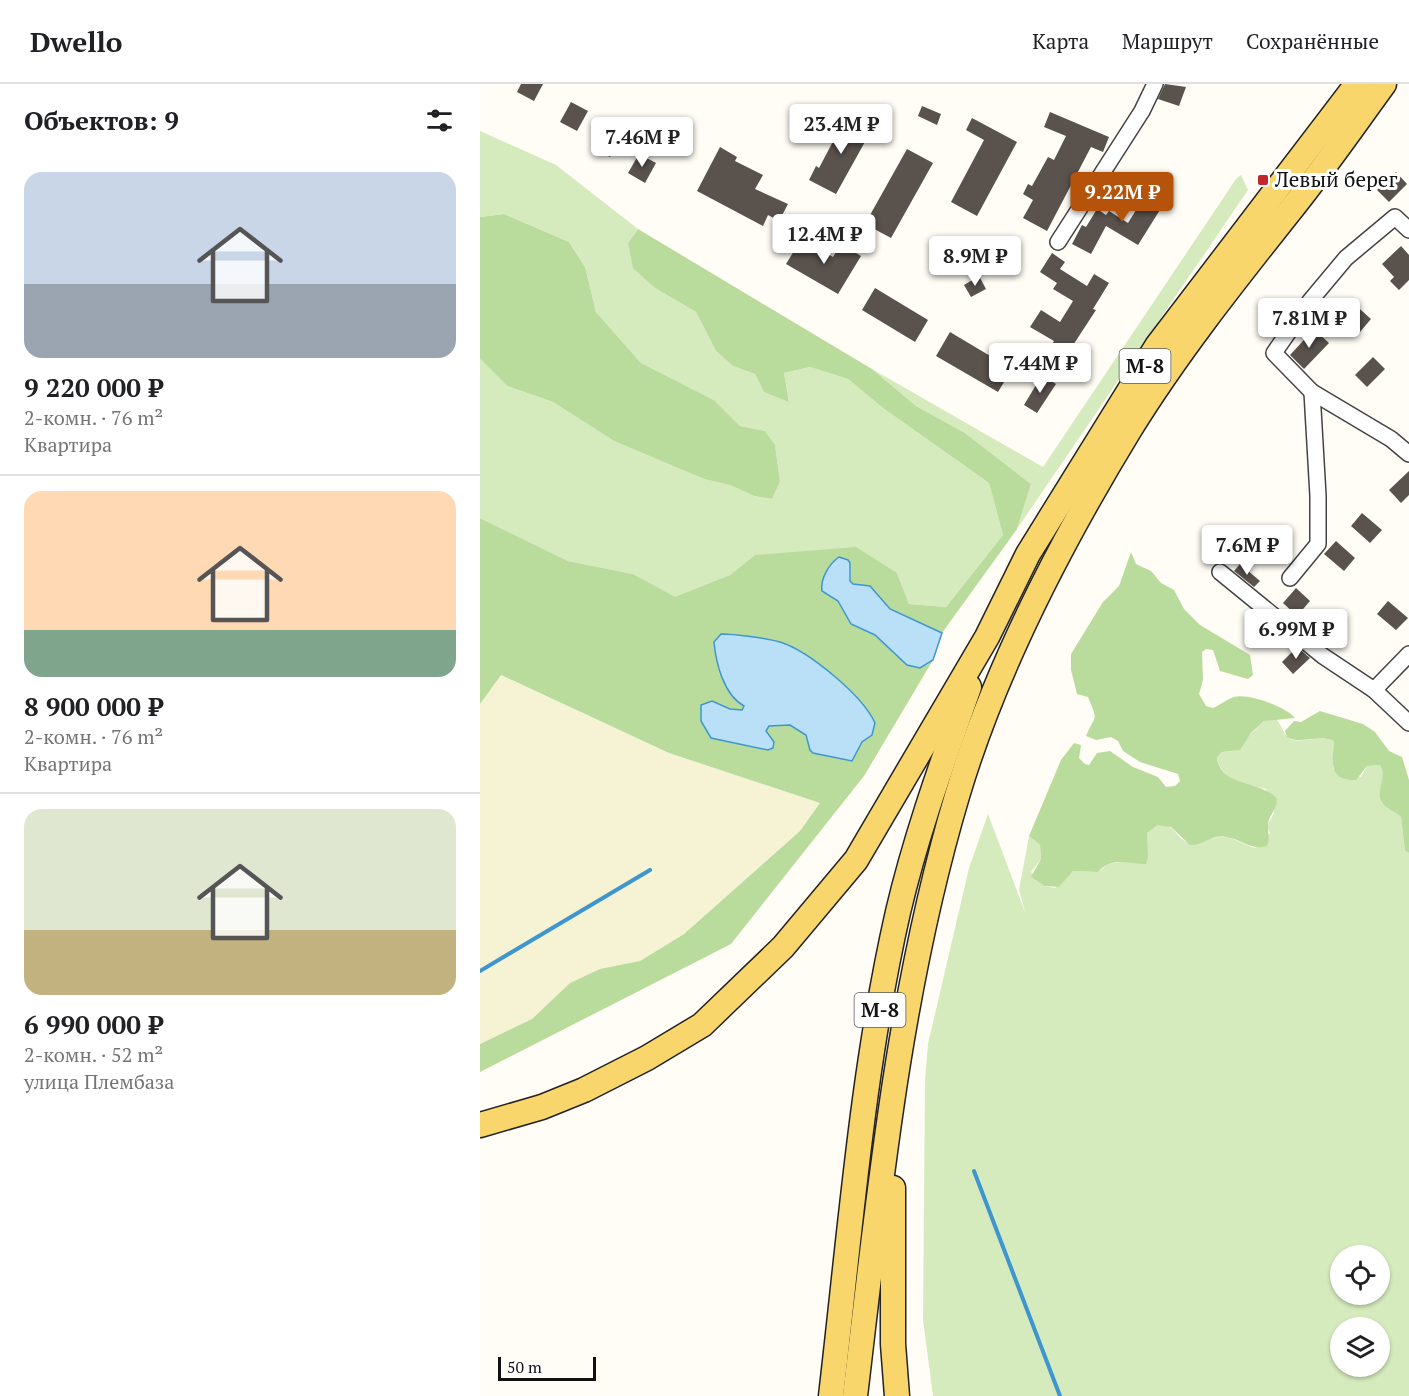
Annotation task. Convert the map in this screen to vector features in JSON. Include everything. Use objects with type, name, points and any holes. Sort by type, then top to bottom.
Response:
[{"type":"main road","name":"М-8","points":[[831,1396],[864,1115],[883,985],[896,921],[926,809],[987,637],[1034,544],[1157,346],[1357,84]]},
{"type":"main road","name":"М-8","points":[[855,1396],[893,1092],[916,955],[952,815],[996,689],[1023,626],[1130,429],[1241,269],[1294,205],[1384,84]]},
{"type":"main road","points":[[480,1125],[542,1107],[625,1071],[702,1025],[764,969],[856,860],[911,770],[987,637]]},
{"type":"main road","name":"М-8","points":[[893,1092],[893,1344],[897,1396]]},
{"type":"street","points":[[1058,242],[1142,111],[1155,84]]},
{"type":"street","points":[[1409,230],[1395,217],[1346,258],[1310,301],[1274,353],[1312,392],[1391,439],[1409,454]]},
{"type":"street","points":[[1290,578],[1318,544],[1318,496],[1312,392]]},
{"type":"street","points":[[1220,572],[1323,656],[1374,690],[1409,723]]},
{"type":"street","points":[[1374,690],[1409,654]]},
{"type":"shaded area","points":[[500,675],[669,753],[820,803],[800,831],[684,934],[640,961],[570,983],[532,1019],[480,1044],[480,704]]},
{"type":"green space","points":[[480,131],[556,165],[638,229],[628,243],[655,288],[696,312],[716,351],[733,366],[755,374],[764,392],[789,401],[784,373],[810,367],[848,379],[883,408],[989,483],[1003,535],[946,607],[909,604],[897,573],[755,555],[730,575],[675,598],[633,574],[568,561],[480,518],[480,359],[507,386],[553,402],[614,441],[704,479],[730,485],[754,496],[772,499],[780,482],[775,445],[765,431],[740,426],[714,400],[641,363],[596,312],[585,267],[569,242],[504,214],[480,217]]},
{"type":"green space","points":[[1241,175],[1248,190],[1017,529],[1031,484],[965,433],[916,406],[872,369],[1043,467],[1236,179]]},
{"type":"green space","points":[[504,214],[569,242],[585,267],[596,312],[641,363],[714,400],[740,426],[765,431],[775,445],[780,482],[772,499],[754,496],[730,485],[704,479],[614,441],[553,402],[507,386],[480,359],[480,217]]},
{"type":"green space","points":[[638,229],[872,369],[916,406],[965,433],[1031,484],[1017,529],[942,633],[890,609],[870,586],[853,584],[850,581],[849,562],[843,558],[826,573],[821,586],[827,595],[838,601],[851,624],[875,635],[895,651],[927,665],[933,660],[864,776],[731,944],[480,1072],[480,1044],[532,1019],[570,983],[600,969],[640,961],[684,934],[800,831],[820,803],[669,753],[501,675],[480,704],[480,518],[568,561],[633,574],[675,597],[730,575],[755,555],[856,547],[897,573],[909,604],[946,607],[1003,535],[989,483],[883,408],[848,379],[810,367],[784,373],[789,402],[764,392],[755,374],[733,366],[716,351],[696,312],[655,288],[633,268],[628,243]]},
{"type":"green space","points":[[1131,552],[1136,564],[1151,571],[1161,583],[1174,590],[1184,609],[1200,625],[1250,655],[1253,675],[1248,679],[1220,671],[1213,650],[1206,649],[1202,652],[1203,680],[1199,694],[1206,706],[1213,708],[1234,697],[1249,697],[1276,705],[1295,718],[1264,721],[1251,733],[1240,750],[1222,752],[1217,757],[1225,774],[1262,789],[1277,799],[1268,823],[1268,843],[1267,846],[1256,847],[1232,838],[1221,837],[1190,845],[1171,827],[1158,825],[1147,833],[1146,864],[1115,862],[1098,872],[1073,871],[1059,887],[1045,886],[1031,877],[1041,859],[1040,845],[1029,836],[1061,760],[1074,743],[1081,745],[1079,758],[1085,764],[1089,765],[1097,753],[1110,751],[1133,767],[1158,777],[1166,787],[1175,786],[1180,781],[1178,774],[1140,762],[1123,751],[1118,741],[1111,737],[1096,740],[1086,736],[1095,715],[1088,697],[1077,694],[1071,670],[1071,654],[1103,602],[1119,586]]},
{"type":"green space","points":[[1320,711],[1363,724],[1375,732],[1389,751],[1402,757],[1409,780],[1409,853],[1405,851],[1401,817],[1386,806],[1380,797],[1383,775],[1380,765],[1367,766],[1356,780],[1340,777],[1333,763],[1334,741],[1328,739],[1298,740],[1287,737],[1285,731],[1294,721],[1301,722]]},
{"type":"green space","points":[[1276,719],[1290,739],[1300,741],[1329,739],[1334,741],[1333,769],[1361,777],[1367,766],[1380,765],[1384,781],[1380,791],[1401,817],[1405,851],[1409,853],[1409,1396],[933,1396],[923,1320],[925,1081],[928,1044],[969,868],[988,814],[1025,912],[1019,890],[1029,836],[1040,845],[1041,859],[1031,872],[1045,886],[1055,888],[1073,871],[1098,872],[1108,864],[1127,861],[1147,848],[1147,833],[1158,825],[1167,826],[1190,843],[1223,837],[1255,848],[1270,833],[1267,826],[1274,813],[1266,789],[1235,780],[1223,771],[1217,756],[1222,752],[1234,751],[1264,721]]},
{"type":"water","points":[[839,557],[850,563],[850,581],[853,584],[870,586],[890,609],[942,633],[933,660],[920,668],[907,665],[875,635],[851,624],[838,601],[822,591],[822,582],[826,572]]},
{"type":"water","points":[[721,634],[767,639],[792,647],[820,664],[847,688],[869,712],[875,723],[872,735],[862,742],[852,761],[813,753],[806,735],[790,725],[769,726],[766,731],[774,742],[773,748],[768,750],[711,738],[701,721],[701,705],[712,701],[730,709],[742,710],[744,706],[726,687],[719,669],[714,642]]},
{"type":"building","points":[[521,84],[543,84],[534,101],[517,92]]},
{"type":"building","points":[[1165,84],[1186,87],[1179,106],[1158,99]]},
{"type":"building","points":[[571,102],[588,111],[577,131],[560,122]]},
{"type":"building","points":[[922,106],[941,114],[937,125],[918,116]]},
{"type":"building","points":[[1050,112],[1109,137],[1103,152],[1091,147],[1047,231],[1023,218],[1033,200],[1023,194],[1028,184],[1032,186],[1048,157],[1054,160],[1066,136],[1044,127]]},
{"type":"building","points":[[842,116],[871,131],[836,194],[809,180],[816,166],[819,168],[838,132],[834,130]]},
{"type":"building","points":[[972,118],[1017,142],[977,216],[951,202],[984,140],[966,130]]},
{"type":"building","points":[[604,128],[621,137],[610,157],[593,148]]},
{"type":"building","points":[[720,147],[737,157],[735,161],[763,175],[755,189],[788,204],[779,221],[768,215],[763,226],[697,191]]},
{"type":"building","points":[[907,149],[933,163],[891,238],[865,224]]},
{"type":"building","points":[[639,154],[656,163],[645,183],[628,173]]},
{"type":"building","points":[[1396,172],[1407,184],[1389,202],[1377,190]]},
{"type":"building","points":[[1151,186],[1168,197],[1138,245],[1106,226],[1091,254],[1072,244],[1082,225],[1086,227],[1097,209],[1106,215],[1109,211],[1128,223]]},
{"type":"building","points":[[802,238],[833,257],[841,244],[861,256],[838,294],[786,264]]},
{"type":"building","points":[[1401,246],[1409,255],[1409,280],[1399,290],[1390,281],[1394,277],[1382,264]]},
{"type":"building","points":[[1052,253],[1065,262],[1060,269],[1087,286],[1094,274],[1109,283],[1093,309],[1096,310],[1062,362],[1047,353],[1054,341],[1030,327],[1041,310],[1060,322],[1073,301],[1053,289],[1057,283],[1040,272]]},
{"type":"building","points":[[979,276],[986,289],[971,297],[964,285]]},
{"type":"building","points":[[875,288],[928,320],[915,342],[862,310]]},
{"type":"building","points":[[1352,302],[1371,319],[1360,332],[1340,315]]},
{"type":"building","points":[[1314,329],[1329,343],[1304,369],[1290,355]]},
{"type":"building","points":[[950,332],[1012,369],[998,392],[936,356]]},
{"type":"building","points":[[1373,357],[1385,369],[1367,387],[1355,375]]},
{"type":"building","points":[[1042,375],[1056,384],[1037,413],[1024,405]]},
{"type":"building","points":[[1409,471],[1409,495],[1401,503],[1389,490]]},
{"type":"building","points":[[1362,513],[1382,530],[1370,543],[1351,526]]},
{"type":"building","points":[[1336,541],[1355,558],[1344,571],[1324,554]]},
{"type":"building","points":[[1240,564],[1260,581],[1254,587],[1234,571]]},
{"type":"building","points":[[1296,588],[1310,601],[1297,616],[1283,603]]},
{"type":"building","points":[[1388,601],[1408,618],[1396,630],[1377,614]]},
{"type":"building","points":[[1329,618],[1346,630],[1333,647],[1317,634]]},
{"type":"building","points":[[1262,619],[1276,630],[1259,646],[1247,634]]},
{"type":"building","points":[[1297,647],[1310,658],[1293,674],[1282,662]]},
{"type":"waterway","points":[[480,971],[650,870]]},
{"type":"waterway","points":[[974,1171],[1060,1396]]},
{"type":"place","name":"Левый берег","points":[[1263,180]]}]
